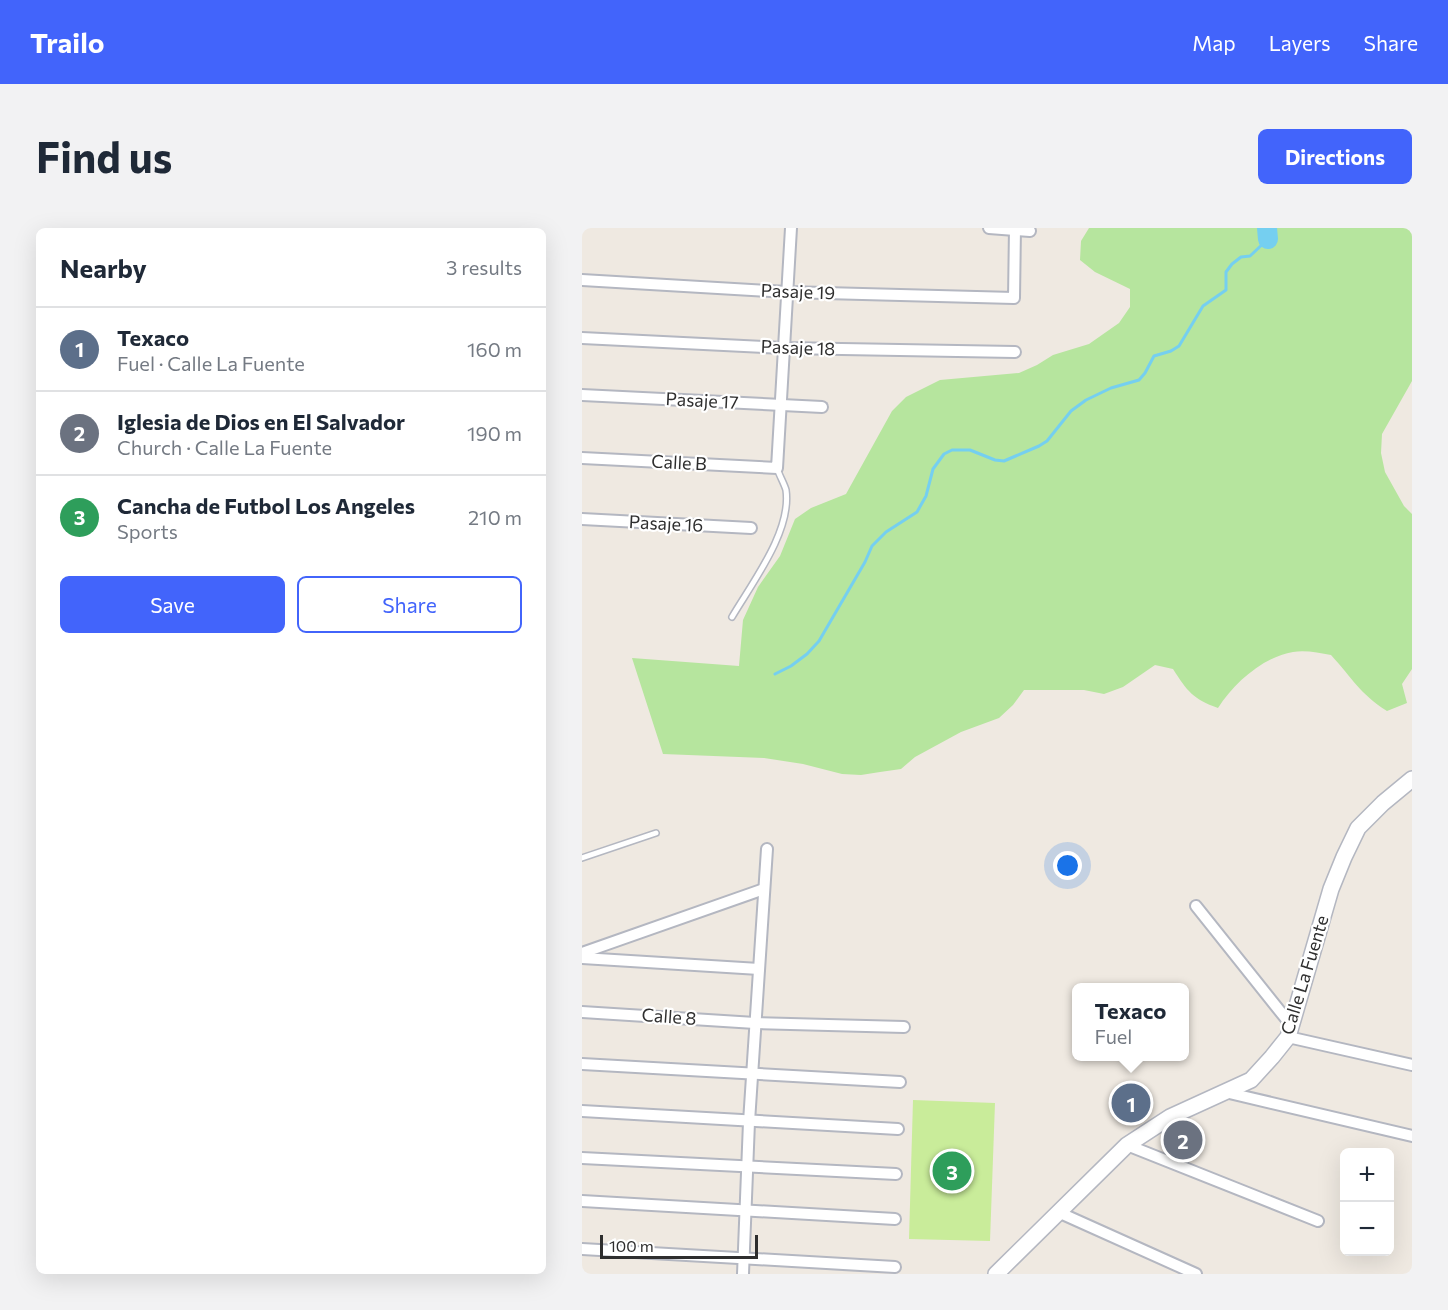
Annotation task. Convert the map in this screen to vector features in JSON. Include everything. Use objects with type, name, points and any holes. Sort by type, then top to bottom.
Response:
[{"type":"street","points":[[777,468],[791,228]]},
{"type":"street","points":[[989,228],[1030,231]]},
{"type":"street","name":"Pasaje 19","points":[[582,280],[787,292],[1014,298],[1015,229]]},
{"type":"street","name":"Pasaje 18","points":[[582,338],[784,348],[1015,352]]},
{"type":"street","name":"Pasaje 17","points":[[582,395],[822,407]]},
{"type":"street","name":"Calle B","points":[[582,458],[777,468]]},
{"type":"street","name":"Pasaje 16","points":[[582,519],[751,528]]},
{"type":"street","name":"Calle La Fuente","points":[[996,1274],[1127,1145],[1170,1117],[1251,1080],[1290,1031],[1331,890],[1358,828],[1412,779]]},
{"type":"street","points":[[743,1274],[749,1122],[767,849]]},
{"type":"street","points":[[582,953],[764,889]]},
{"type":"street","points":[[1196,906],[1290,1031],[1412,1065]]},
{"type":"street","points":[[582,958],[759,969]]},
{"type":"street","name":"Calle 8","points":[[582,1012],[755,1023],[904,1027]]},
{"type":"street","points":[[582,1064],[900,1082]]},
{"type":"street","points":[[1225,1092],[1412,1136]]},
{"type":"street","points":[[582,1112],[898,1129]]},
{"type":"street","points":[[1127,1145],[1318,1221]]},
{"type":"street","points":[[582,1158],[896,1174]]},
{"type":"street","points":[[582,1201],[895,1219]]},
{"type":"street","points":[[1059,1212],[1196,1274]]},
{"type":"street","points":[[582,1250],[895,1267]]},
{"type":"lane","points":[[732,616],[780,532],[785,510],[786,489],[777,468]]},
{"type":"lane","points":[[582,858],[656,834]]},
{"type":"green space","points":[[1089,228],[1412,228],[1412,381],[1382,434],[1381,453],[1385,472],[1404,506],[1412,514],[1412,669],[1402,684],[1407,703],[1387,711],[1363,692],[1331,655],[1298,651],[1271,659],[1260,665],[1232,689],[1218,708],[1191,693],[1173,669],[1155,665],[1123,687],[1104,694],[1084,690],[1024,690],[999,718],[961,732],[915,757],[901,769],[861,775],[842,774],[803,764],[764,758],[663,754],[632,658],[739,666],[743,620],[758,587],[780,556],[795,519],[811,508],[846,494],[892,411],[906,397],[940,380],[1019,373],[1053,355],[1089,344],[1119,323],[1130,307],[1130,289],[1095,272],[1080,260],[1081,241]]},
{"type":"green space","points":[[913,1100],[995,1103],[990,1241],[909,1239]]},
{"type":"building","points":[[1145,1089],[1151,1099],[1117,1118],[1112,1107]]},
{"type":"building","points":[[1173,1127],[1200,1138],[1193,1153],[1166,1142]]},
{"type":"waterway","points":[[1267,228],[1268,239]]},
{"type":"waterway","points":[[775,674],[791,666],[819,641],[872,546],[886,532],[917,512],[926,496],[933,469],[944,454],[952,450],[970,450],[995,460],[1004,461],[1047,441],[1071,411],[1086,400],[1111,388],[1139,380],[1154,356],[1179,346],[1203,306],[1226,290],[1226,272],[1232,264],[1241,257],[1250,256],[1268,239]]},
{"type":"place","name":"Texaco","points":[[1131,1103]]},
{"type":"place","name":"Iglesia de Dios en El Salvador","points":[[1183,1140]]},
{"type":"place","name":"Cancha de Futbol Los Angeles","points":[[952,1171]]}]
